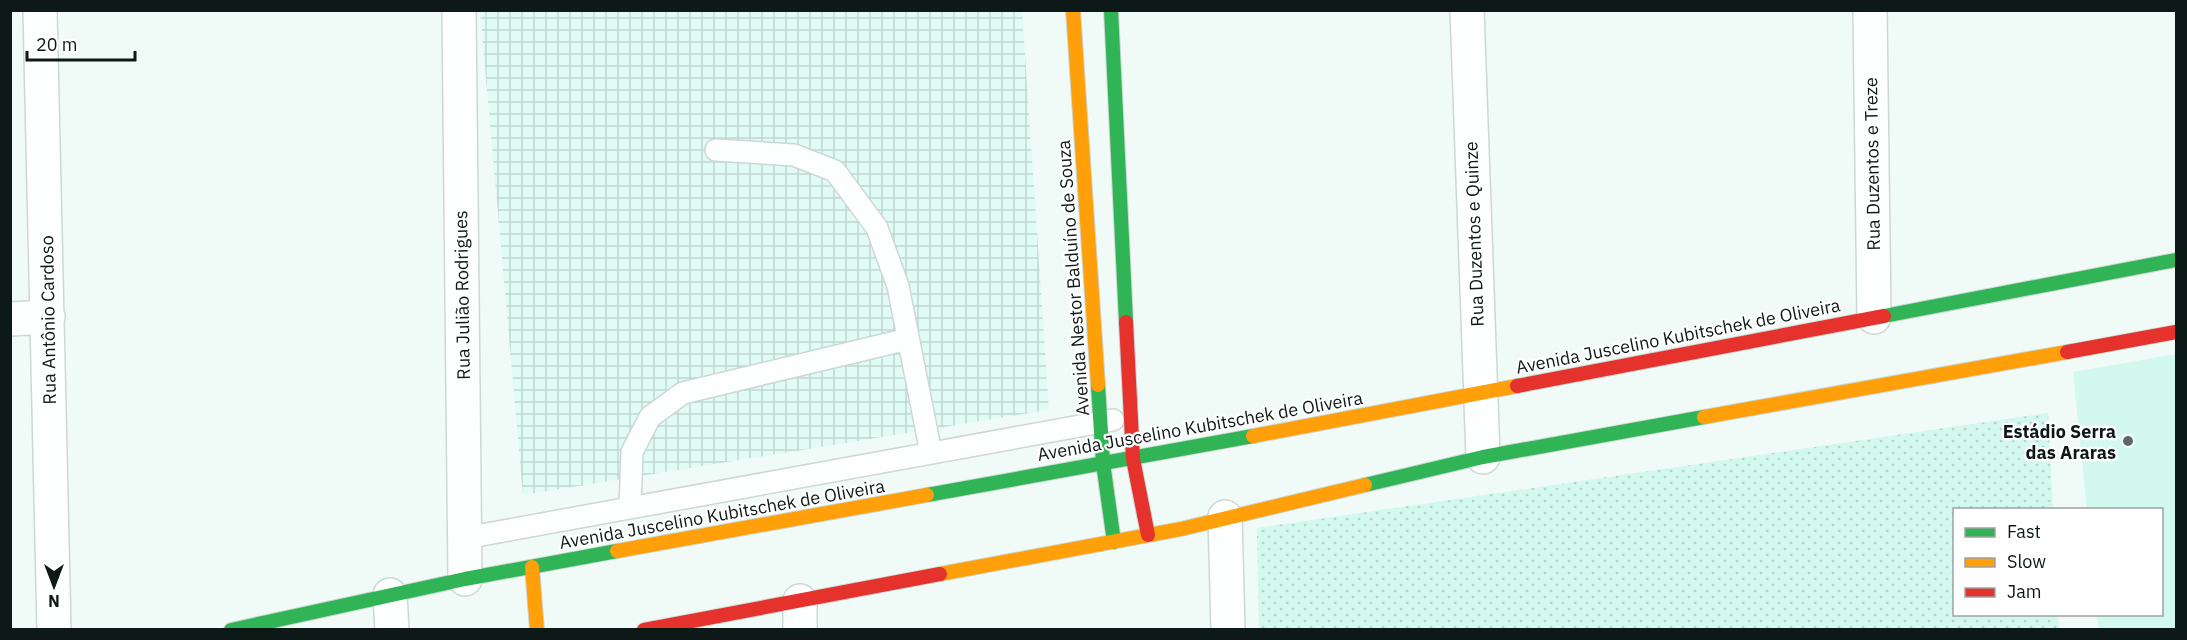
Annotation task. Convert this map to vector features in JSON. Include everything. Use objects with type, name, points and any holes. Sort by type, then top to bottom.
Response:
[{"type":"main road","name":"Avenida Nestor Balduíno de Souza","points":[[1073,10],[1087,84],[1100,422],[1114,542]]},
{"type":"main road","points":[[1111,10],[1133,459],[1148,535]]},
{"type":"main road","points":[[1087,84],[1115,84]]},
{"type":"main road","name":"Avenida Juscelino Kubitschek de Oliveira","points":[[231,630],[465,579],[1133,459],[2176,260]]},
{"type":"main road","points":[[644,630],[800,615],[1483,457],[2176,332]]},
{"type":"main road","points":[[532,567],[537,630]]},
{"type":"street","name":"Rua Antônio Cardoso","points":[[40,10],[54,630]]},
{"type":"street","name":"Rua Julião Rodrigues","points":[[459,10],[465,579]]},
{"type":"street","name":"Rua Duzentos e Quinze","points":[[1467,10],[1483,457]]},
{"type":"street","name":"Rua Duzentos e Treze","points":[[1870,10],[1874,317]]},
{"type":"street","points":[[10,319],[48,317]]},
{"type":"street","points":[[1225,517],[1228,630]]},
{"type":"street","points":[[390,595],[392,630]]},
{"type":"lane","points":[[716,150],[794,155],[835,171],[877,228],[898,286],[931,453]]},
{"type":"lane","points":[[630,508],[632,452],[650,417],[683,393],[909,339]]},
{"type":"lane","points":[[465,538],[1131,418]]},
{"type":"shaded area","points":[[480,11],[1022,11],[1049,410],[523,495]]},
{"type":"shaded area","name":"Estádio Serra das Araras","points":[[2176,354],[2176,629],[2099,629],[2097,616],[2163,616],[2163,508],[2087,508],[2073,372]]},
{"type":"shaded area","points":[[2048,413],[2053,508],[1953,508],[1953,616],[2058,616],[2059,629],[1259,629],[1257,528]]},
{"type":"traffic: fast","points":[[1111,10],[1126,322]]},
{"type":"traffic: fast","points":[[1884,316],[2176,260]]},
{"type":"traffic: fast","points":[[1098,385],[1103,463],[1114,542]]},
{"type":"traffic: fast","points":[[1365,485],[1483,457],[1704,417]]},
{"type":"traffic: fast","points":[[927,495],[1253,436]]},
{"type":"traffic: fast","points":[[231,630],[465,579],[617,551]]},
{"type":"traffic: slow","points":[[1073,10],[1098,385]]},
{"type":"traffic: slow","points":[[1704,417],[2067,352]]},
{"type":"traffic: slow","points":[[1253,436],[1517,386]]},
{"type":"traffic: slow","points":[[940,574],[1181,529],[1365,485]]},
{"type":"traffic: slow","points":[[617,551],[927,495]]},
{"type":"traffic: slow","points":[[532,567],[537,630]]},
{"type":"traffic: jam","points":[[1517,386],[1884,316]]},
{"type":"traffic: jam","points":[[1126,322],[1133,459],[1148,535]]},
{"type":"traffic: jam","points":[[2067,352],[2176,332]]},
{"type":"traffic: jam","points":[[644,630],[940,574]]},
{"type":"place","name":"Estádio Serra das Araras","points":[[2128,441]]}]
